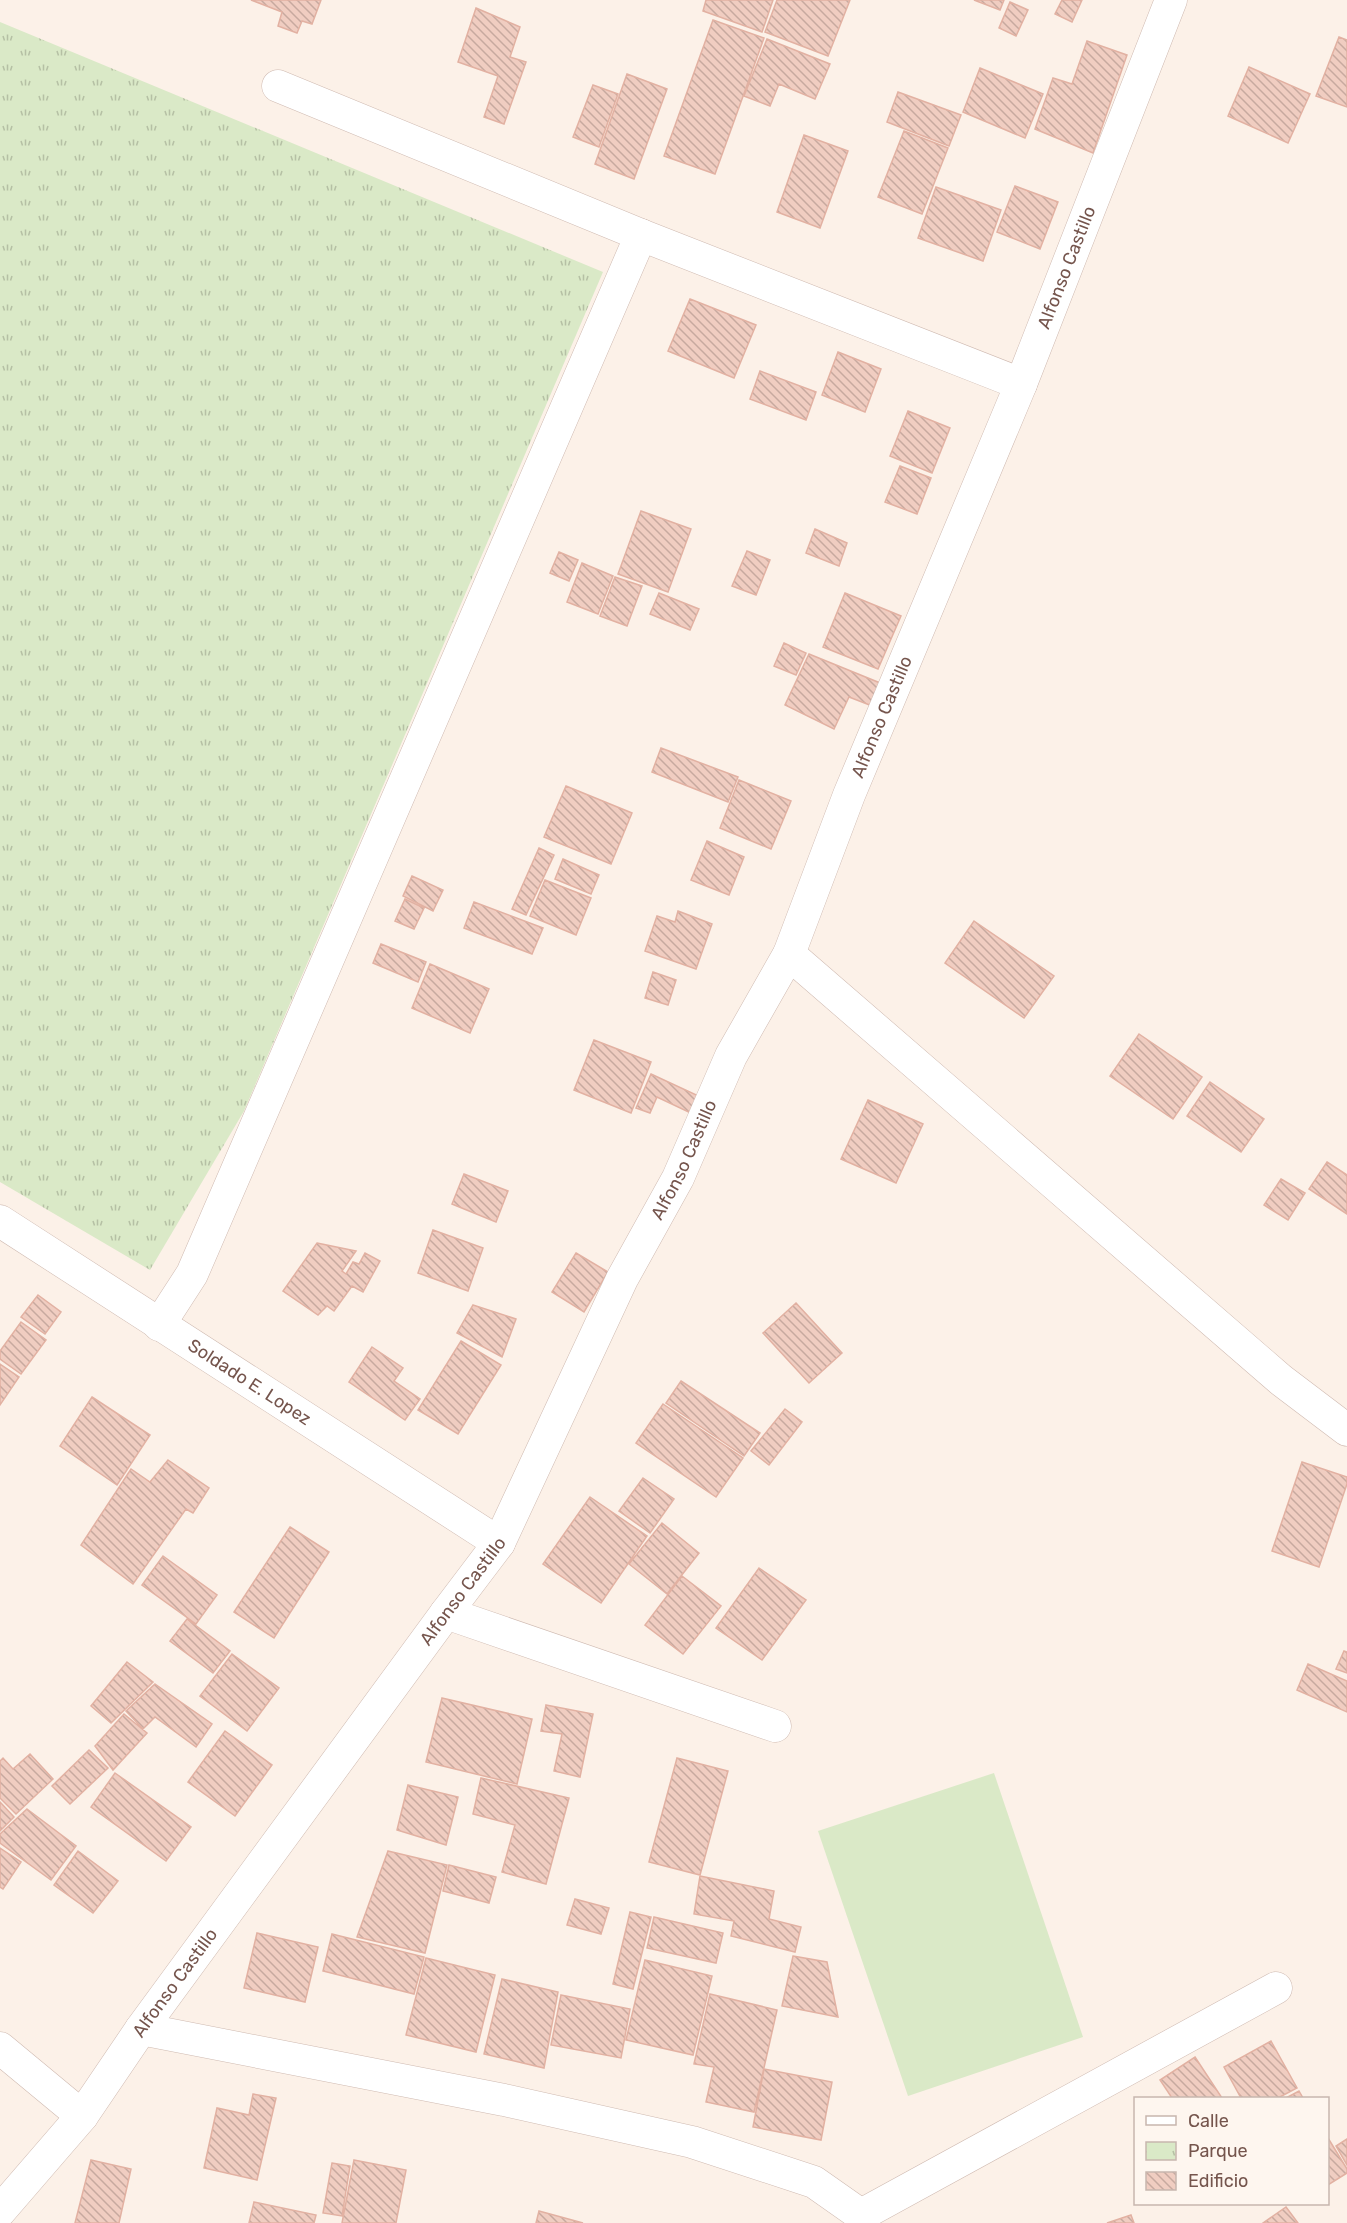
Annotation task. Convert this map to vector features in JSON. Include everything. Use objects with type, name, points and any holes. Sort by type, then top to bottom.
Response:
[{"type":"street","name":"Alfonso Castillo","points":[[0,2211],[82,2116],[141,2029],[499,1543],[622,1280],[678,1178],[731,1056],[789,954],[849,795],[1021,384],[1171,0]]},
{"type":"street","points":[[278,86],[640,235],[1021,384]]},
{"type":"street","points":[[159,1325],[192,1274],[640,235]]},
{"type":"street","points":[[789,954],[1281,1380],[1347,1430]]},
{"type":"street","name":"Soldado E. Lopez","points":[[0,1221],[499,1543]]},
{"type":"street","points":[[446,1613],[774,1726]]},
{"type":"street","points":[[141,2029],[504,2100],[692,2142],[814,2182],[861,2219],[1276,1988]]},
{"type":"street","points":[[0,2048],[82,2116]]},
{"type":"green space","points":[[0,22],[603,272],[244,1111],[150,1270],[0,1182]]},
{"type":"green space","points":[[994,1773],[1083,2037],[908,2096],[818,1831]]},
{"type":"building","points":[[251,0],[321,0],[312,24],[302,21],[297,33],[278,26],[282,12]]},
{"type":"building","points":[[706,0],[773,0],[762,32],[703,11]]},
{"type":"building","points":[[777,0],[850,0],[828,56],[765,32]]},
{"type":"building","points":[[974,0],[1004,0],[1000,10]]},
{"type":"building","points":[[1062,0],[1082,0],[1072,22],[1055,14]]},
{"type":"building","points":[[1010,2],[1028,10],[1016,36],[999,28]]},
{"type":"building","points":[[476,8],[520,27],[510,57],[526,62],[504,124],[484,117],[498,76],[458,62]]},
{"type":"building","points":[[713,20],[764,38],[715,174],[664,156]]},
{"type":"building","points":[[1339,37],[1347,40],[1347,107],[1316,96]]},
{"type":"building","points":[[767,39],[830,64],[815,99],[779,84],[770,106],[744,96]]},
{"type":"building","points":[[1087,41],[1127,55],[1093,153],[1035,129],[1053,78],[1072,84]]},
{"type":"building","points":[[1249,67],[1310,94],[1288,143],[1228,116]]},
{"type":"building","points":[[980,68],[1043,94],[1025,138],[963,112]]},
{"type":"building","points":[[627,74],[667,89],[634,179],[595,164]]},
{"type":"building","points":[[593,85],[618,94],[599,147],[573,137]]},
{"type":"building","points":[[898,92],[961,115],[949,146],[887,122]]},
{"type":"building","points":[[904,131],[948,148],[922,214],[878,197]]},
{"type":"building","points":[[804,135],[848,151],[820,228],[777,212]]},
{"type":"building","points":[[1015,186],[1058,202],[1040,249],[997,232]]},
{"type":"building","points":[[936,187],[1001,210],[983,261],[918,238]]},
{"type":"building","points":[[690,299],[756,325],[734,378],[668,351]]},
{"type":"building","points":[[838,352],[881,369],[865,412],[822,395]]},
{"type":"building","points":[[760,371],[816,392],[806,420],[750,399]]},
{"type":"building","points":[[908,411],[950,428],[932,473],[890,456]]},
{"type":"building","points":[[900,466],[931,478],[917,514],[885,502]]},
{"type":"building","points":[[641,511],[691,529],[668,592],[618,574]]},
{"type":"building","points":[[815,529],[847,543],[839,566],[806,553]]},
{"type":"building","points":[[747,551],[770,560],[756,595],[732,586]]},
{"type":"building","points":[[559,552],[578,560],[569,581],[550,573]]},
{"type":"building","points":[[582,563],[613,576],[598,614],[567,602]]},
{"type":"building","points":[[615,577],[642,586],[627,626],[600,616]]},
{"type":"building","points":[[659,593],[699,609],[690,630],[650,614]]},
{"type":"building","points":[[845,593],[901,616],[878,669],[823,647]]},
{"type":"building","points":[[784,643],[806,653],[796,675],[774,666]]},
{"type":"building","points":[[809,654],[890,687],[880,709],[849,697],[834,729],[785,705]]},
{"type":"building","points":[[661,748],[738,777],[728,802],[652,772]]},
{"type":"building","points":[[739,780],[791,801],[771,849],[720,828]]},
{"type":"building","points":[[566,786],[632,813],[611,864],[544,837]]},
{"type":"building","points":[[707,841],[744,857],[729,895],[691,880]]},
{"type":"building","points":[[539,848],[554,855],[526,915],[512,909]]},
{"type":"building","points":[[563,859],[599,875],[591,894],[555,879]]},
{"type":"building","points":[[412,876],[443,890],[433,911],[403,896]]},
{"type":"building","points":[[545,880],[591,898],[576,935],[530,916]]},
{"type":"building","points":[[405,899],[424,908],[414,929],[395,921]]},
{"type":"building","points":[[474,902],[543,928],[532,954],[464,928]]},
{"type":"building","points":[[678,911],[712,924],[696,969],[645,951],[657,916],[675,922]]},
{"type":"building","points":[[974,921],[1054,976],[1024,1018],[945,963]]},
{"type":"building","points":[[381,944],[426,962],[418,982],[373,963]]},
{"type":"building","points":[[430,964],[489,989],[470,1033],[412,1008]]},
{"type":"building","points":[[653,972],[676,980],[668,1005],[645,998]]},
{"type":"building","points":[[1139,1034],[1202,1077],[1173,1119],[1110,1076]]},
{"type":"building","points":[[594,1040],[651,1062],[631,1113],[574,1090]]},
{"type":"building","points":[[651,1074],[703,1098],[695,1115],[657,1097],[650,1113],[636,1108]]},
{"type":"building","points":[[1210,1082],[1264,1119],[1241,1152],[1187,1116]]},
{"type":"building","points":[[868,1100],[923,1124],[896,1183],[841,1159]]},
{"type":"building","points":[[1327,1162],[1347,1175],[1347,1214],[1309,1189]]},
{"type":"building","points":[[464,1174],[508,1191],[496,1222],[452,1204]]},
{"type":"building","points":[[1281,1179],[1305,1193],[1288,1220],[1264,1205]]},
{"type":"building","points":[[433,1230],[483,1248],[468,1291],[418,1273]]},
{"type":"building","points":[[317,1243],[356,1251],[342,1271],[346,1274],[353,1262],[359,1264],[365,1253],[380,1261],[363,1292],[352,1286],[334,1311],[327,1306],[318,1315],[283,1291]]},
{"type":"building","points":[[576,1253],[608,1272],[584,1312],[552,1292]]},
{"type":"building","points":[[38,1295],[61,1312],[45,1334],[21,1317]]},
{"type":"building","points":[[796,1303],[842,1353],[809,1383],[763,1333]]},
{"type":"building","points":[[473,1305],[516,1319],[502,1357],[457,1333]]},
{"type":"building","points":[[21,1322],[46,1340],[21,1374],[0,1359],[0,1351]]},
{"type":"building","points":[[461,1341],[501,1365],[458,1434],[418,1410]]},
{"type":"building","points":[[372,1347],[403,1368],[394,1381],[420,1399],[405,1420],[349,1382]]},
{"type":"building","points":[[0,1364],[19,1377],[0,1405]]},
{"type":"building","points":[[681,1381],[760,1433],[744,1456],[666,1403]]},
{"type":"building","points":[[92,1397],[150,1435],[117,1485],[60,1446]]},
{"type":"building","points":[[663,1404],[743,1458],[716,1497],[636,1443]]},
{"type":"building","points":[[785,1409],[802,1422],[769,1465],[751,1451]]},
{"type":"building","points":[[168,1460],[209,1488],[193,1513],[186,1509],[133,1584],[81,1545],[131,1469],[150,1482]]},
{"type":"building","points":[[1302,1462],[1347,1477],[1347,1484],[1319,1567],[1272,1551]]},
{"type":"building","points":[[643,1478],[674,1499],[650,1533],[619,1511]]},
{"type":"building","points":[[590,1497],[647,1536],[601,1603],[543,1564]]},
{"type":"building","points":[[662,1523],[699,1553],[667,1594],[629,1564]]},
{"type":"building","points":[[290,1527],[329,1552],[274,1638],[234,1612]]},
{"type":"building","points":[[163,1556],[217,1595],[196,1624],[142,1585]]},
{"type":"building","points":[[759,1568],[806,1600],[762,1660],[716,1628]]},
{"type":"building","points":[[682,1576],[721,1606],[683,1654],[645,1625]]},
{"type":"building","points":[[187,1619],[230,1651],[213,1673],[170,1641]]},
{"type":"building","points":[[1344,1651],[1347,1652],[1347,1673],[1336,1669]]},
{"type":"building","points":[[232,1654],[279,1688],[247,1731],[200,1696]]},
{"type":"building","points":[[127,1662],[153,1682],[111,1723],[91,1706]]},
{"type":"building","points":[[1308,1664],[1347,1681],[1347,1712],[1297,1690]]},
{"type":"building","points":[[155,1684],[212,1724],[196,1747],[155,1717],[143,1729],[126,1711]]},
{"type":"building","points":[[442,1698],[532,1719],[517,1784],[426,1762]]},
{"type":"building","points":[[546,1705],[593,1714],[580,1777],[554,1771],[562,1734],[541,1731]]},
{"type":"building","points":[[124,1714],[147,1733],[113,1770],[95,1746]]},
{"type":"building","points":[[225,1731],[272,1765],[235,1816],[188,1782]]},
{"type":"building","points":[[89,1750],[108,1768],[70,1804],[52,1786]]},
{"type":"building","points":[[30,1754],[53,1779],[16,1814],[0,1798],[0,1761],[3,1758],[13,1769]]},
{"type":"building","points":[[677,1758],[728,1771],[700,1875],[649,1862]]},
{"type":"building","points":[[115,1773],[191,1827],[166,1861],[91,1807]]},
{"type":"building","points":[[481,1778],[569,1798],[546,1884],[502,1872],[515,1825],[473,1814]]},
{"type":"building","points":[[408,1785],[458,1797],[446,1845],[397,1830]]},
{"type":"building","points":[[0,1802],[14,1817],[0,1831]]},
{"type":"building","points":[[27,1809],[76,1846],[51,1880],[0,1843],[0,1834]]},
{"type":"building","points":[[0,1848],[21,1862],[3,1889],[0,1887]]},
{"type":"building","points":[[78,1851],[118,1881],[93,1913],[54,1885]]},
{"type":"building","points":[[388,1851],[447,1865],[425,1953],[357,1937]]},
{"type":"building","points":[[449,1865],[496,1877],[489,1903],[443,1891]]},
{"type":"building","points":[[700,1876],[774,1891],[769,1919],[801,1927],[795,1952],[731,1936],[734,1921],[694,1914]]},
{"type":"building","points":[[575,1899],[609,1908],[601,1934],[567,1925]]},
{"type":"building","points":[[630,1912],[651,1917],[633,1989],[613,1984]]},
{"type":"building","points":[[654,1917],[723,1933],[716,1963],[647,1948]]},
{"type":"building","points":[[257,1933],[318,1947],[305,2002],[244,1988]]},
{"type":"building","points":[[332,1934],[424,1957],[414,1994],[323,1971]]},
{"type":"building","points":[[793,1956],[827,1962],[838,2017],[782,2006]]},
{"type":"building","points":[[426,1958],[495,1975],[476,2052],[406,2035]]},
{"type":"building","points":[[645,1960],[712,1976],[693,2055],[626,2040]]},
{"type":"building","points":[[502,1979],[558,1992],[544,2068],[484,2054]]},
{"type":"building","points":[[710,1994],[777,2010],[754,2112],[706,2102],[714,2067],[694,2064]]},
{"type":"building","points":[[561,1995],[630,2009],[621,2058],[551,2045]]},
{"type":"building","points":[[1271,2041],[1297,2088],[1280,2097],[1240,2097],[1224,2067]]},
{"type":"building","points":[[1195,2057],[1221,2097],[1171,2097],[1160,2080]]},
{"type":"building","points":[[764,2069],[832,2082],[821,2140],[753,2127]]},
{"type":"building","points":[[1299,2091],[1302,2097],[1288,2097]]},
{"type":"building","points":[[253,2094],[276,2098],[257,2180],[204,2168],[217,2108],[249,2115]]},
{"type":"building","points":[[1347,2139],[1347,2165],[1336,2146]]},
{"type":"building","points":[[1329,2140],[1347,2169],[1347,2173],[1329,2184]]},
{"type":"building","points":[[91,2160],[131,2169],[119,2223],[75,2223]]},
{"type":"building","points":[[354,2160],[406,2170],[396,2223],[342,2223]]},
{"type":"building","points":[[332,2163],[350,2166],[342,2216],[323,2213]]},
{"type":"building","points":[[254,2202],[316,2215],[314,2223],[249,2223]]},
{"type":"building","points":[[1286,2207],[1298,2223],[1263,2223]]},
{"type":"building","points":[[539,2211],[583,2223],[536,2223]]},
{"type":"building","points":[[1131,2215],[1134,2223],[1107,2223]]}]
